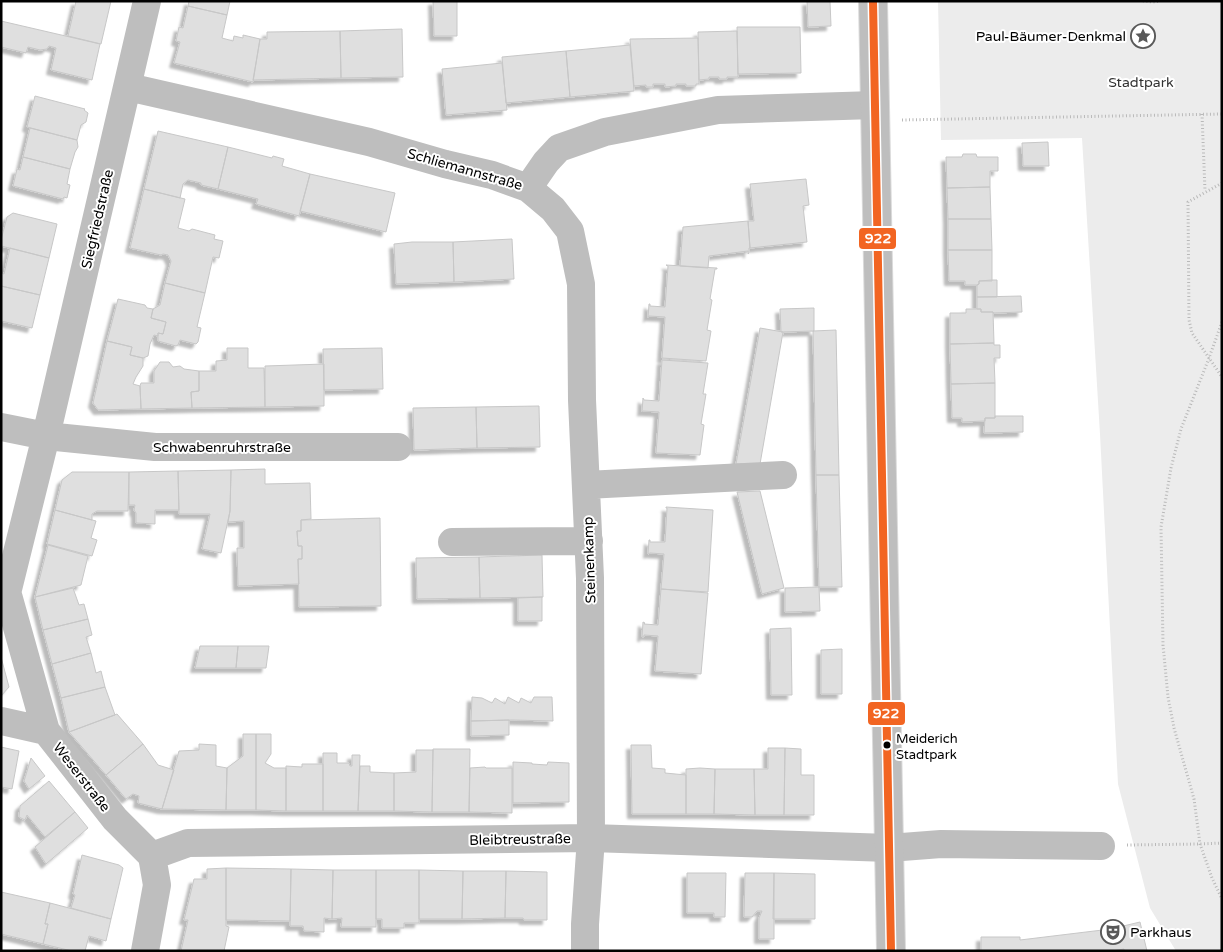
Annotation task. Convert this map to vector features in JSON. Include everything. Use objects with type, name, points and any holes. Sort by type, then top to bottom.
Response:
[{"type":"street","name":"Siegfriedstraße","points":[[46,436],[147,1]]},
{"type":"street","points":[[872,1],[891,951]]},
{"type":"street","name":"Schliemannstraße","points":[[128,87],[370,142],[445,164],[492,175],[528,188],[546,162],[559,148],[605,132],[718,110],[875,113]]},
{"type":"street","name":"Steinenkamp","points":[[528,188],[553,209],[570,231],[581,284],[582,400],[590,578],[592,838],[585,924],[585,951]]},
{"type":"street","points":[[1,427],[46,436]]},
{"type":"street","name":"Schwabenruhrstraße","points":[[46,436],[156,447],[398,447]]},
{"type":"street","name":"Weserstraße","points":[[46,436],[4,582],[46,731],[115,819],[152,856]]},
{"type":"street","points":[[586,485],[783,474]]},
{"type":"street","points":[[452,542],[588,541]]},
{"type":"street","points":[[1,722],[46,731]]},
{"type":"street","name":"Bleibtreustraße","points":[[152,856],[188,843],[592,838],[889,848],[941,844],[1101,846]]},
{"type":"street","points":[[145,951],[157,885],[152,856]]},
{"type":"path","points":[[1144,1],[1160,1]]},
{"type":"path","points":[[875,113],[1222,114]]},
{"type":"path","points":[[1202,114],[1204,192]]},
{"type":"path","points":[[1222,183],[1188,202],[1190,320],[1192,333],[1222,378]]},
{"type":"path","points":[[1222,322],[1181,429],[1171,468],[1161,527],[1163,644],[1168,697],[1174,728],[1194,799],[1200,844],[1212,878],[1222,898]]},
{"type":"path","points":[[1101,846],[1222,843]]},
{"type":"green space","name":"Stadtpark","points":[[938,1],[1222,1],[1222,951],[1176,951],[1150,908],[1118,784],[1100,434],[1082,138],[941,140]]},
{"type":"building","points":[[76,1],[111,1],[101,44],[68,36]]},
{"type":"building","points":[[189,1],[230,1],[227,15],[188,6]]},
{"type":"building","points":[[433,1],[457,1],[457,36],[434,36]]},
{"type":"building","points":[[807,1],[830,1],[831,26],[808,27]]},
{"type":"building","points":[[188,6],[227,15],[222,38],[233,41],[234,36],[243,38],[243,35],[260,39],[253,82],[174,63],[180,42],[176,41],[179,27],[183,28]]},
{"type":"building","points":[[1,21],[100,44],[92,80],[51,70],[56,48],[49,46],[47,49],[40,50],[28,47],[26,53],[1,47]]},
{"type":"building","points":[[737,27],[800,27],[801,73],[738,74]]},
{"type":"building","points":[[402,29],[403,77],[341,78],[340,31]]},
{"type":"building","points":[[340,31],[341,78],[253,80],[260,39],[267,39],[267,32]]},
{"type":"building","points":[[737,31],[738,77],[719,79],[719,77],[709,77],[709,79],[699,80],[698,32]]},
{"type":"building","points":[[698,38],[699,84],[696,84],[696,86],[686,86],[686,84],[676,84],[676,86],[665,87],[665,84],[653,84],[653,87],[646,87],[646,85],[634,86],[630,39]]},
{"type":"building","points":[[630,45],[634,91],[570,97],[566,51]]},
{"type":"building","points":[[566,51],[570,97],[506,103],[502,57]]},
{"type":"building","points":[[502,63],[507,110],[446,115],[442,69]]},
{"type":"building","points":[[35,96],[85,109],[88,113],[86,122],[81,125],[77,140],[27,127]]},
{"type":"building","points":[[30,128],[77,140],[78,147],[70,169],[23,157]]},
{"type":"building","points":[[158,131],[228,147],[218,189],[188,180],[183,184],[180,198],[144,189]]},
{"type":"building","points":[[1048,142],[1049,166],[1023,166],[1022,143]]},
{"type":"building","points":[[228,147],[272,158],[273,156],[284,159],[282,166],[310,174],[299,216],[256,204],[258,199],[218,189]]},
{"type":"building","points":[[963,154],[976,154],[977,157],[998,157],[998,171],[990,171],[990,187],[947,188],[946,157],[962,157]]},
{"type":"building","points":[[23,157],[70,169],[67,184],[70,185],[67,198],[64,197],[63,199],[13,186],[17,169],[20,170]]},
{"type":"building","points":[[310,174],[395,193],[386,232],[300,211]]},
{"type":"building","points":[[806,179],[809,205],[803,206],[807,242],[750,248],[748,221],[754,221],[750,184]]},
{"type":"building","points":[[990,187],[991,219],[948,219],[947,188]]},
{"type":"building","points":[[144,189],[185,199],[178,228],[189,231],[192,229],[215,235],[214,239],[223,241],[219,258],[213,257],[205,293],[165,283],[171,261],[168,255],[130,248]]},
{"type":"building","points":[[13,213],[57,224],[49,258],[1,246],[7,217]]},
{"type":"building","points":[[948,219],[991,219],[992,250],[948,250]]},
{"type":"building","points":[[748,221],[750,248],[748,254],[748,251],[709,256],[708,268],[680,266],[683,227]]},
{"type":"building","points":[[512,239],[514,279],[454,282],[453,242]]},
{"type":"building","points":[[453,242],[454,282],[396,284],[394,244]]},
{"type":"building","points":[[10,248],[49,258],[40,295],[1,286],[1,273],[4,274]]},
{"type":"building","points":[[948,250],[992,250],[992,281],[979,281],[977,285],[965,285],[965,281],[949,281]]},
{"type":"building","points":[[666,265],[717,268],[715,269],[710,299],[712,300],[707,330],[711,331],[706,361],[662,358],[665,317],[649,316],[648,318],[649,304],[650,306],[665,307],[668,266]]},
{"type":"building","points":[[997,280],[997,297],[977,297],[979,281]]},
{"type":"building","points":[[165,283],[205,293],[197,327],[201,328],[196,344],[180,340],[176,346],[158,341],[158,333],[163,334],[166,322],[151,318],[153,309],[160,305]]},
{"type":"building","points":[[1,286],[40,295],[32,328],[1,321]]},
{"type":"building","points":[[1021,296],[1022,312],[993,313],[981,312],[981,309],[977,309],[977,297]]},
{"type":"building","points":[[118,299],[145,305],[147,308],[153,309],[151,318],[166,322],[163,334],[158,333],[158,336],[154,335],[148,356],[143,358],[130,355],[132,347],[107,341]]},
{"type":"building","points":[[814,308],[814,331],[781,332],[780,309]]},
{"type":"building","points":[[966,309],[981,309],[981,312],[993,312],[994,343],[950,344],[950,313],[966,313]]},
{"type":"building","points":[[760,328],[783,332],[760,464],[736,464]]},
{"type":"building","points":[[836,330],[839,475],[816,475],[813,331]]},
{"type":"building","points":[[107,341],[132,347],[130,355],[143,358],[143,366],[133,384],[140,386],[141,409],[98,410],[93,403]]},
{"type":"building","points":[[994,343],[994,345],[1000,345],[1000,358],[994,358],[995,383],[951,384],[950,344]]},
{"type":"building","points":[[227,348],[248,348],[248,368],[264,368],[265,407],[192,408],[191,392],[199,391],[199,371],[216,371],[216,361],[227,360]]},
{"type":"building","points":[[382,348],[383,389],[324,390],[323,349]]},
{"type":"building","points":[[662,360],[708,363],[703,394],[706,394],[701,424],[704,425],[700,455],[656,453],[659,412],[642,412],[643,398],[644,400],[659,401]]},
{"type":"building","points":[[160,362],[169,362],[173,367],[180,366],[184,369],[199,371],[199,391],[191,392],[192,408],[141,409],[141,383],[154,383],[154,371]]},
{"type":"building","points":[[324,364],[324,406],[265,407],[265,366]]},
{"type":"building","points":[[995,383],[995,418],[985,418],[985,421],[962,422],[962,418],[952,418],[951,384]]},
{"type":"building","points":[[539,406],[540,447],[477,448],[476,407]]},
{"type":"building","points":[[476,407],[477,448],[414,450],[413,408]]},
{"type":"building","points":[[995,416],[1023,416],[1023,432],[984,433],[985,418],[995,418]]},
{"type":"building","points":[[265,469],[265,484],[310,483],[311,519],[301,520],[301,531],[297,531],[298,546],[302,546],[302,559],[298,559],[299,584],[238,586],[237,548],[244,548],[244,521],[228,522],[231,470]]},
{"type":"building","points":[[231,470],[230,511],[221,553],[202,549],[210,514],[179,514],[178,471]]},
{"type":"building","points":[[178,471],[179,510],[155,510],[155,524],[136,523],[135,505],[129,505],[129,472]]},
{"type":"building","points":[[72,472],[129,472],[128,511],[97,511],[92,514],[92,520],[55,510],[62,480]]},
{"type":"building","points":[[816,475],[839,475],[842,587],[819,587]]},
{"type":"building","points":[[760,491],[784,588],[762,594],[737,492]]},
{"type":"building","points":[[666,507],[713,510],[708,592],[661,589],[664,554],[648,554],[649,540],[650,542],[665,542]]},
{"type":"building","points":[[55,510],[96,521],[91,538],[97,540],[92,556],[47,544]]},
{"type":"building","points":[[380,518],[381,606],[299,607],[298,559],[302,559],[302,546],[298,546],[297,531],[301,531],[301,520]]},
{"type":"building","points":[[48,545],[88,556],[81,585],[35,597]]},
{"type":"building","points":[[542,555],[543,597],[480,598],[479,557]]},
{"type":"building","points":[[479,557],[480,598],[417,599],[416,558]]},
{"type":"building","points":[[819,587],[820,611],[785,612],[785,588]]},
{"type":"building","points":[[73,588],[79,605],[84,604],[88,619],[43,630],[35,597]]},
{"type":"building","points":[[661,589],[708,593],[701,674],[655,671],[658,636],[644,635],[642,637],[643,622],[644,624],[658,625]]},
{"type":"building","points":[[542,597],[542,621],[518,621],[518,598]]},
{"type":"building","points":[[88,619],[92,635],[86,637],[91,653],[52,664],[43,630]]},
{"type":"building","points":[[791,628],[792,695],[771,695],[770,629]]},
{"type":"building","points":[[200,646],[238,646],[236,668],[195,668]]},
{"type":"building","points":[[238,646],[269,646],[266,668],[236,668]]},
{"type":"building","points":[[842,649],[842,694],[821,694],[821,650]]},
{"type":"building","points":[[91,653],[96,673],[101,671],[105,687],[61,698],[52,664]]},
{"type":"building","points":[[1,657],[9,687],[1,696]]},
{"type":"building","points":[[105,687],[115,715],[69,732],[61,698]]},
{"type":"building","points":[[472,697],[482,698],[492,703],[495,698],[505,704],[508,697],[519,703],[521,698],[531,703],[534,697],[552,697],[553,721],[471,721]]},
{"type":"building","points":[[117,714],[143,744],[106,775],[69,732]]},
{"type":"building","points":[[509,720],[509,735],[471,736],[471,721]]},
{"type":"building","points":[[243,734],[256,734],[256,810],[226,810],[227,768],[243,756]]},
{"type":"building","points":[[256,734],[271,734],[271,754],[265,763],[274,768],[286,768],[286,811],[256,810]]},
{"type":"building","points":[[143,744],[158,765],[174,770],[162,809],[138,803],[139,796],[133,794],[126,799],[106,775]]},
{"type":"building","points":[[199,744],[216,745],[216,766],[227,768],[226,810],[162,809],[179,751],[199,750]]},
{"type":"building","points":[[631,745],[651,745],[652,768],[665,769],[665,773],[686,775],[686,814],[632,814]]},
{"type":"building","points":[[1,747],[19,751],[12,789],[1,787]]},
{"type":"building","points":[[768,748],[785,748],[784,815],[755,815],[754,769],[768,769]]},
{"type":"building","points":[[785,748],[801,749],[801,775],[814,775],[814,815],[784,815]]},
{"type":"building","points":[[433,749],[470,749],[469,812],[432,812]]},
{"type":"building","points":[[416,750],[433,750],[432,812],[394,811],[394,773],[416,772]]},
{"type":"building","points":[[323,753],[337,753],[337,763],[349,763],[350,766],[352,766],[352,755],[360,755],[358,811],[323,811]]},
{"type":"building","points":[[31,758],[45,776],[29,789],[24,781]]},
{"type":"building","points":[[513,762],[547,765],[548,762],[569,763],[569,802],[513,803]]},
{"type":"building","points":[[302,764],[323,764],[323,811],[286,811],[286,766],[302,767]]},
{"type":"building","points":[[360,766],[370,766],[370,772],[394,773],[394,811],[358,811]]},
{"type":"building","points":[[470,768],[512,768],[512,813],[469,812]]},
{"type":"building","points":[[686,769],[715,769],[714,814],[686,814]]},
{"type":"building","points":[[715,769],[754,769],[755,815],[714,814]]},
{"type":"building","points":[[49,781],[75,812],[45,837],[27,815],[25,820],[19,817],[20,806]]},
{"type":"building","points":[[75,812],[88,828],[46,864],[35,847]]},
{"type":"building","points":[[82,855],[119,865],[123,868],[111,919],[71,908]]},
{"type":"building","points":[[226,868],[226,926],[229,927],[224,951],[181,951],[188,920],[184,920],[194,879],[207,879],[207,869]]},
{"type":"building","points":[[226,868],[291,869],[290,921],[226,920]]},
{"type":"building","points":[[291,869],[333,870],[332,919],[324,918],[324,932],[304,931],[303,926],[290,926]]},
{"type":"building","points":[[333,870],[376,870],[376,927],[341,927],[342,918],[332,919]]},
{"type":"building","points":[[376,870],[419,870],[419,923],[404,923],[404,928],[382,928],[382,919],[376,919]]},
{"type":"building","points":[[419,870],[463,871],[462,919],[419,919]]},
{"type":"building","points":[[463,871],[506,871],[505,918],[462,919]]},
{"type":"building","points":[[506,871],[547,872],[547,920],[505,918]]},
{"type":"building","points":[[687,873],[726,873],[725,917],[714,917],[714,913],[687,913]]},
{"type":"building","points":[[745,873],[774,873],[774,939],[759,939],[759,918],[762,911],[757,911],[752,917],[744,917]]},
{"type":"building","points":[[774,873],[815,874],[815,919],[773,919]]},
{"type":"building","points":[[1,892],[50,903],[45,924],[48,924],[43,944],[1,934]]},
{"type":"building","points":[[50,903],[111,919],[106,941],[89,936],[85,951],[72,951],[43,944],[48,924],[45,924]]},
{"type":"building","name":"Parkhaus","points":[[1140,922],[1147,951],[1124,951],[1124,949],[1112,951],[981,951],[981,937],[1020,937],[1020,940],[1119,928]]},
{"type":"transit line","name":"922","points":[[873,1],[891,951]]},
{"type":"place","name":"Paul-Bäumer-Denkmal","points":[[1143,36]]},
{"type":"place","name":"Meiderich Stadtpark","points":[[887,745]]},
{"type":"place","name":"Parkhaus","points":[[1113,932]]}]
